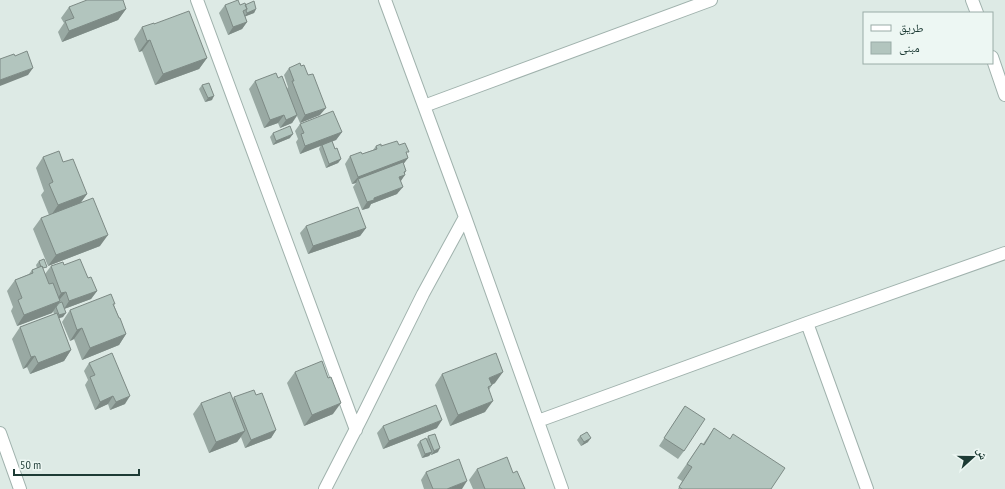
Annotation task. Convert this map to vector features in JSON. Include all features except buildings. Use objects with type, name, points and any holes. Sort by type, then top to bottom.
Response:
[{"type":"street","points":[[197,0],[356,430]]},
{"type":"street","points":[[385,0],[465,216],[562,489]]},
{"type":"street","points":[[424,106],[711,0]]},
{"type":"street","points":[[972,0],[976,12]]},
{"type":"street","points":[[993,61],[1005,95]]},
{"type":"street","points":[[325,489],[356,430],[423,294],[465,216]]},
{"type":"street","points":[[538,421],[1005,253]]},
{"type":"street","points":[[807,323],[867,489]]},
{"type":"street","points":[[0,433],[20,489]]}]
